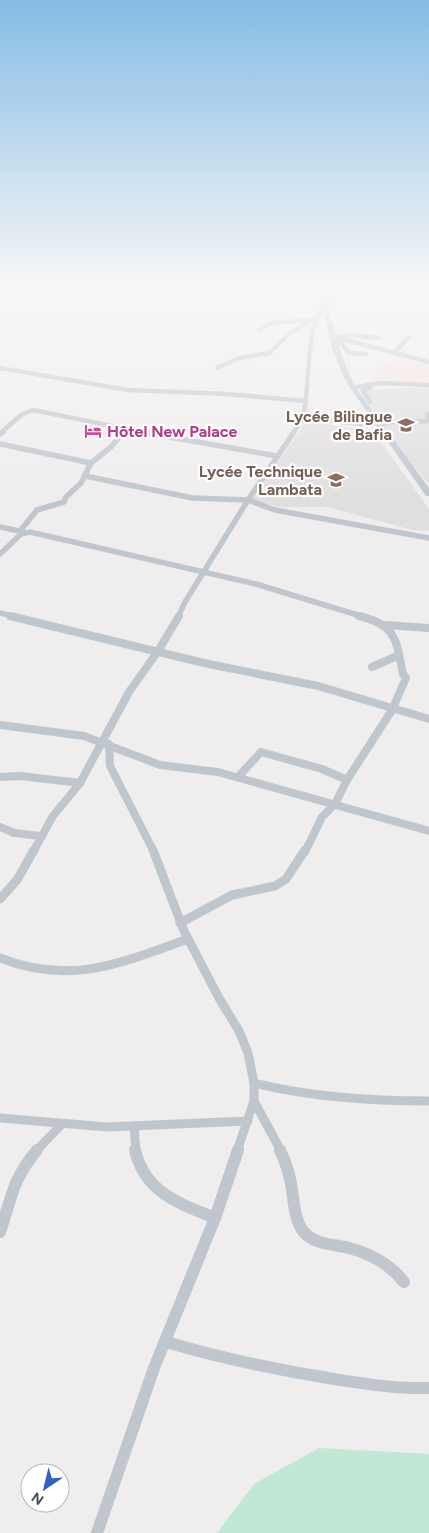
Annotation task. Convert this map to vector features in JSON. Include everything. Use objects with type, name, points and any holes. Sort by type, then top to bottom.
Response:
[{"type":"main road","points":[[339,360],[353,388],[429,494]]},
{"type":"street","points":[[217,368],[239,360]]},
{"type":"street","points":[[0,900],[17,880],[40,836],[53,816],[80,783],[105,743],[129,692],[158,651],[203,572],[303,418],[310,360]]},
{"type":"street","points":[[0,368],[128,390],[227,394],[305,401]]},
{"type":"street","points":[[370,402],[363,391],[379,383]]},
{"type":"street","points":[[353,388],[379,383],[429,386]]},
{"type":"street","points":[[0,434],[22,415],[33,410],[125,429],[278,456]]},
{"type":"street","points":[[303,418],[379,424],[428,421],[427,414],[429,414]]},
{"type":"street","points":[[0,554],[23,531],[37,510],[64,502],[66,497],[85,476],[90,462],[110,447],[125,429]]},
{"type":"street","points":[[0,444],[90,462]]},
{"type":"street","points":[[85,476],[194,498],[248,500],[275,510],[429,538]]},
{"type":"street","points":[[0,527],[256,584],[337,610],[377,620],[386,625],[397,644],[406,678],[392,710],[335,804],[322,817],[299,861],[281,884],[232,895],[180,923]]},
{"type":"street","points":[[0,613],[204,663],[318,686],[392,710],[429,719]]},
{"type":"street","points":[[386,625],[408,624],[429,628]]},
{"type":"street","points":[[372,667],[399,655]]},
{"type":"street","points":[[0,725],[84,736],[173,768],[202,769],[238,777],[429,831]]},
{"type":"street","points":[[97,1533],[142,1400],[215,1218],[254,1101],[254,1082],[248,1053],[239,1031],[219,998],[180,923],[149,839],[110,766],[105,743]]},
{"type":"street","points":[[238,777],[261,752],[322,770],[348,780]]},
{"type":"street","points":[[0,777],[20,776],[80,783]]},
{"type":"street","points":[[0,827],[14,833],[40,836]]},
{"type":"street","points":[[0,958],[24,969],[78,971],[102,968],[188,939]]},
{"type":"street","points":[[254,1082],[280,1090],[336,1096],[429,1101]]},
{"type":"street","points":[[254,1101],[283,1153],[289,1169],[297,1218],[304,1231],[324,1244],[355,1250],[390,1265],[404,1282]]},
{"type":"street","points":[[0,1118],[81,1127],[134,1126],[219,1120],[248,1121]]},
{"type":"street","points":[[0,1232],[10,1196],[23,1168],[35,1150],[61,1125]]},
{"type":"street","points":[[134,1126],[136,1153],[145,1178],[162,1195],[215,1218]]},
{"type":"street","points":[[166,1342],[230,1360],[297,1373],[372,1384],[429,1388]]},
{"type":"shaded area","points":[[396,360],[406,360],[429,366],[429,381],[369,380],[379,366]]},
{"type":"shaded area","name":"Lycée Bilingue de Bafia","points":[[429,387],[429,484],[407,459],[359,390]]},
{"type":"shaded area","name":"Lycée Technique Lambata","points":[[307,421],[374,432],[429,509],[429,531],[412,530],[328,507],[278,507],[251,500]]},
{"type":"green space","points":[[319,1448],[429,1454],[429,1533],[217,1533],[254,1484]]},
{"type":"place","name":"Lycée Bilingue de Bafia","points":[[406,425]]},
{"type":"place","name":"Hôtel New Palace","points":[[93,431]]},
{"type":"place","name":"Lycée Technique Lambata","points":[[336,480]]}]
